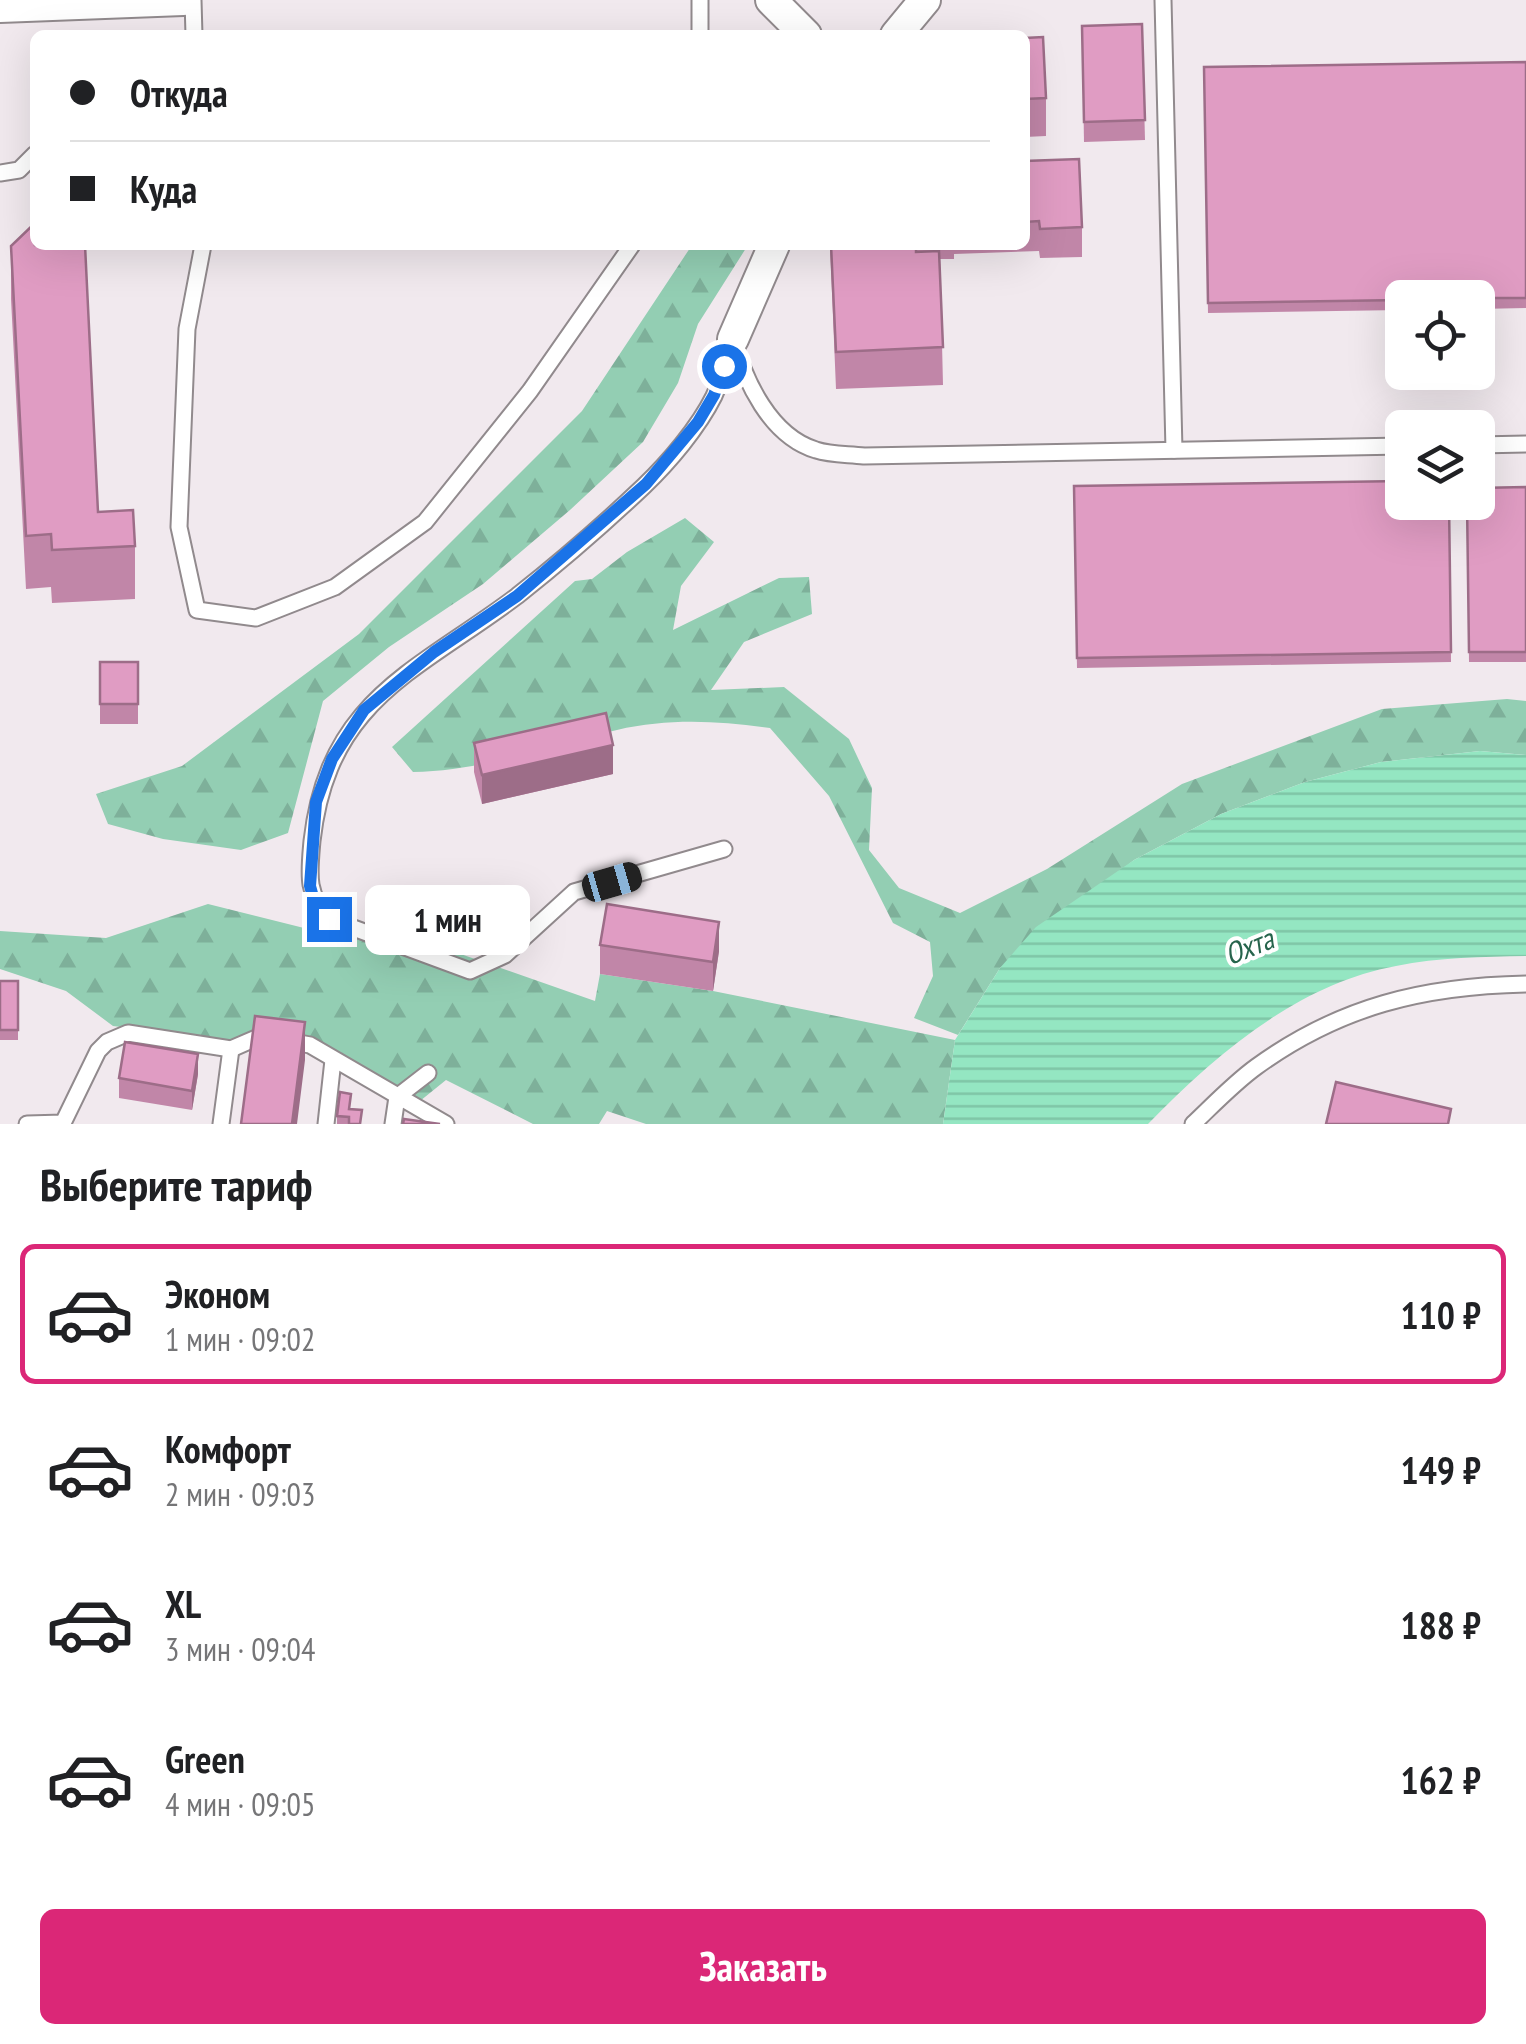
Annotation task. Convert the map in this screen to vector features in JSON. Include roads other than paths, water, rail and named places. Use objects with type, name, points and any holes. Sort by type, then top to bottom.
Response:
[{"type":"street","points":[[0,7],[183,0]]},
{"type":"street","points":[[772,0],[801,30]]},
{"type":"street","points":[[900,30],[925,0]]},
{"type":"street","points":[[733,338],[772,250]]},
{"type":"lane","points":[[193,0],[194,30]]},
{"type":"lane","points":[[700,0],[700,30]]},
{"type":"lane","points":[[1163,0],[1174,450]]},
{"type":"lane","points":[[0,172],[19,170],[30,159]]},
{"type":"lane","points":[[202,250],[186,329],[178,526],[197,610],[256,618],[335,586],[425,522],[530,391],[629,250]]},
{"type":"lane","points":[[733,338],[744,376],[780,428],[814,450],[864,456],[1385,446]]},
{"type":"lane","points":[[724,849],[574,892],[505,955],[470,971],[329,919],[315,904],[310,886],[316,802],[332,759],[364,710],[434,652],[517,596],[646,484],[698,422],[714,395],[733,338]]},
{"type":"lane","points":[[1495,445],[1526,444]]},
{"type":"lane","points":[[1192,1124],[1255,1068],[1320,1026],[1376,1004],[1434,990],[1526,984]]},
{"type":"lane","points":[[27,1124],[64,1124],[98,1052],[107,1042],[128,1033],[231,1049],[260,1036],[310,1045],[446,1124]]},
{"type":"lane","points":[[221,1124],[231,1049]]},
{"type":"lane","points":[[326,1124],[333,1060]]},
{"type":"lane","points":[[393,1124],[397,1097],[428,1074]]},
{"type":"water","name":"Охта","points":[[1480,751],[1526,755],[1526,956],[1412,963],[1325,988],[1292,1005],[1231,1048],[1148,1124],[943,1124],[955,1040],[1000,968],[1036,927],[1134,860],[1221,814],[1305,782],[1381,762]]}]
